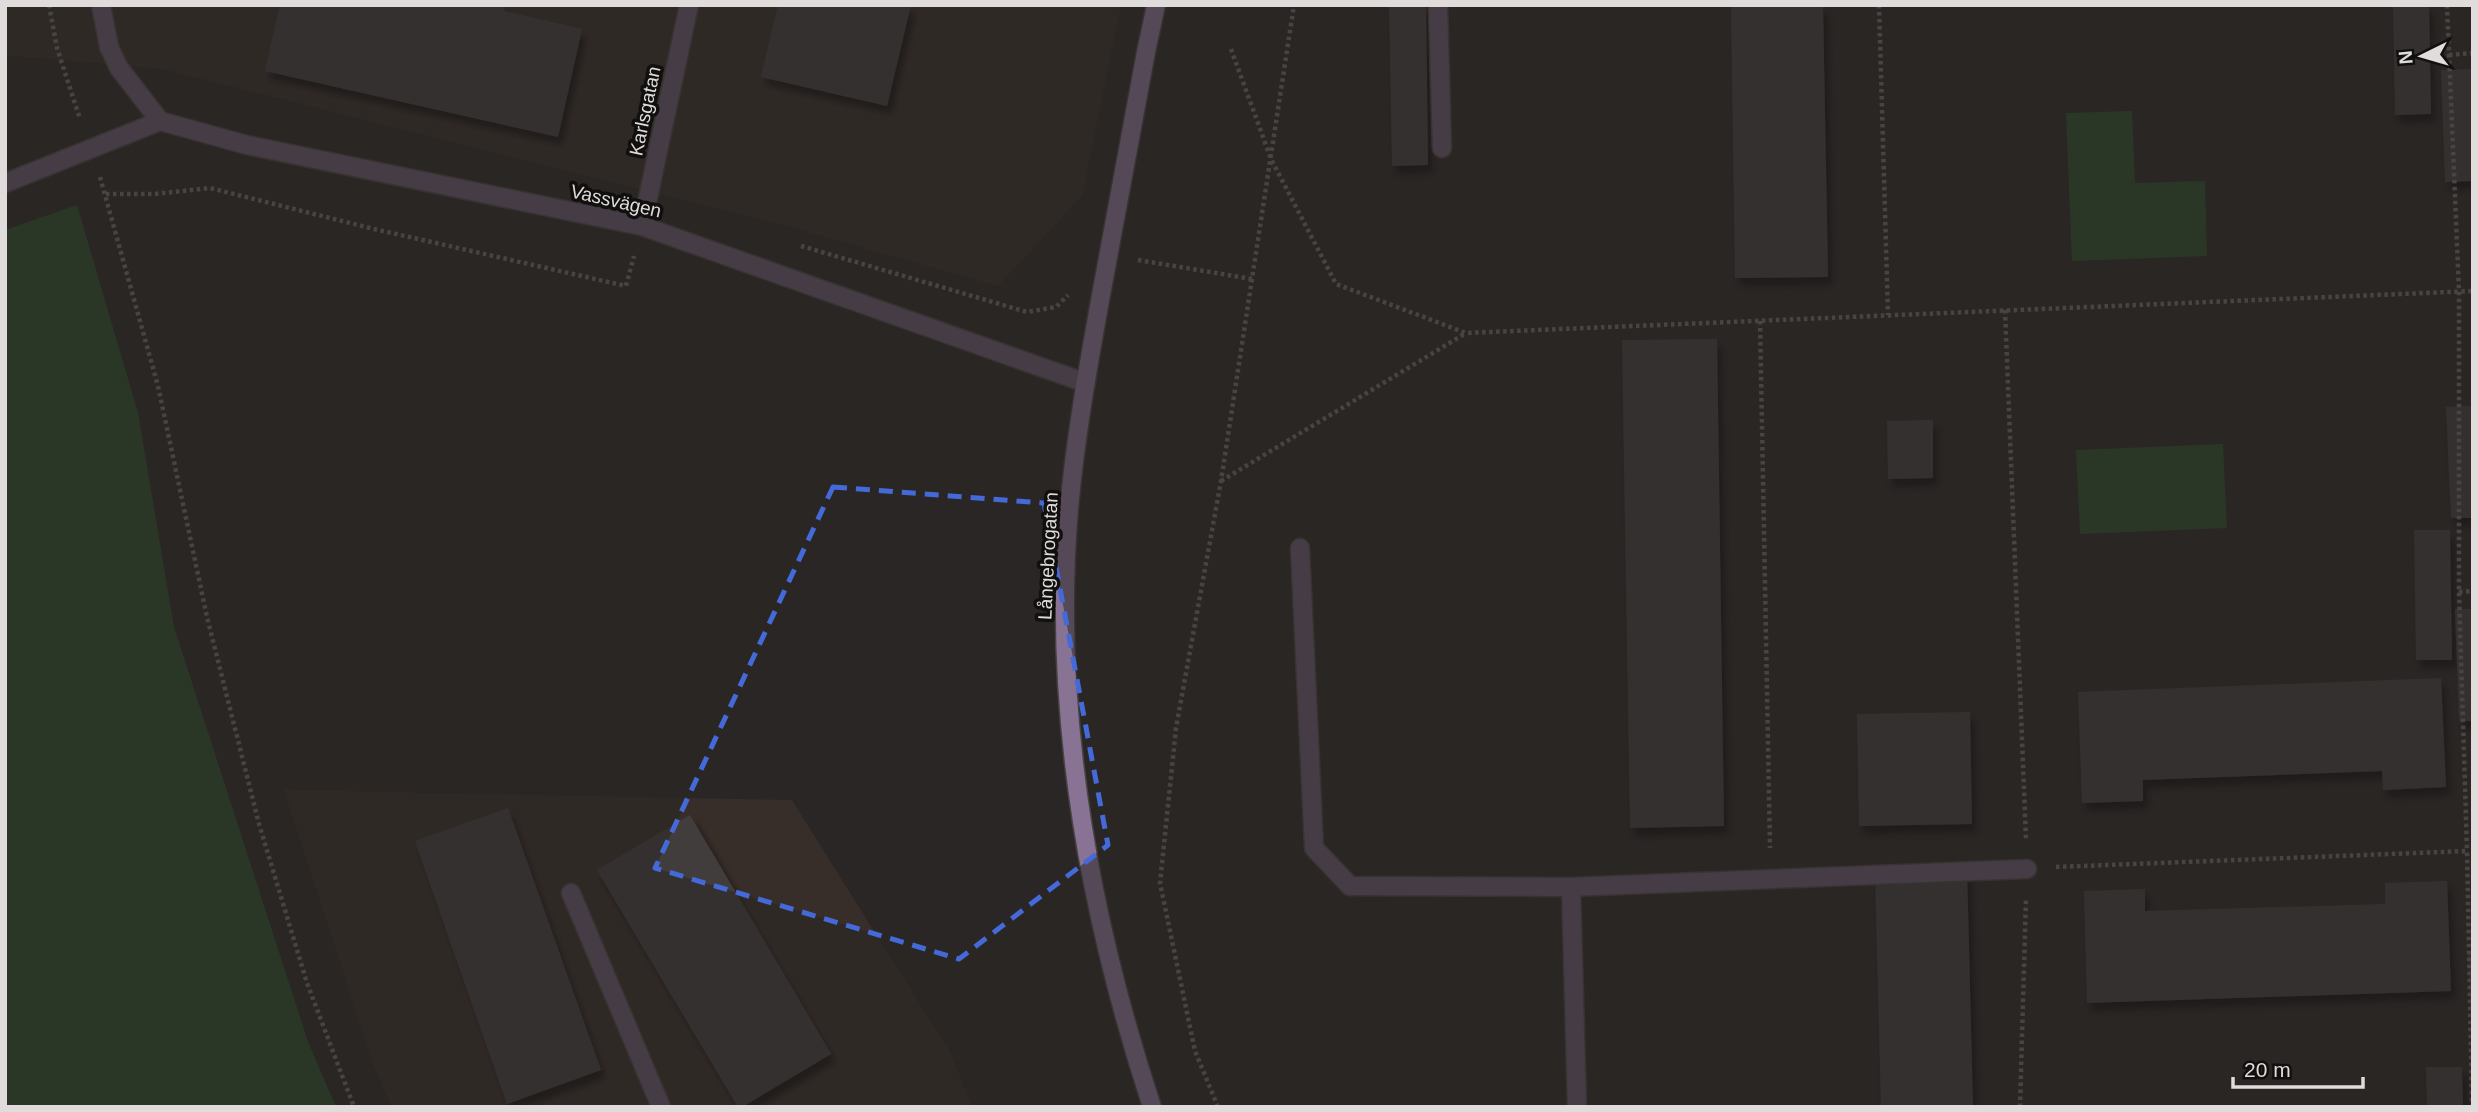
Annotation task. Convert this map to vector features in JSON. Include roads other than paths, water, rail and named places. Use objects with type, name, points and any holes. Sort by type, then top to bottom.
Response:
[{"type":"main road","name":"Långebrogatan","points":[[1152,1107],[1113,976],[1090,872],[1068,705],[1065,613],[1069,508],[1086,383],[1156,5]]},
{"type":"street","points":[[5,183],[160,121],[119,68],[109,47],[101,5]]},
{"type":"street","name":"Karlsgatan","points":[[642,226],[689,5]]},
{"type":"street","points":[[1438,5],[1443,148]]},
{"type":"street","name":"Vassvägen","points":[[160,121],[247,145],[642,226],[1086,383]]},
{"type":"street","points":[[1300,548],[1314,848],[1350,886],[1571,887],[2027,869]]},
{"type":"street","points":[[1571,887],[1577,1107]]},
{"type":"street","points":[[570,893],[661,1107]]}]
